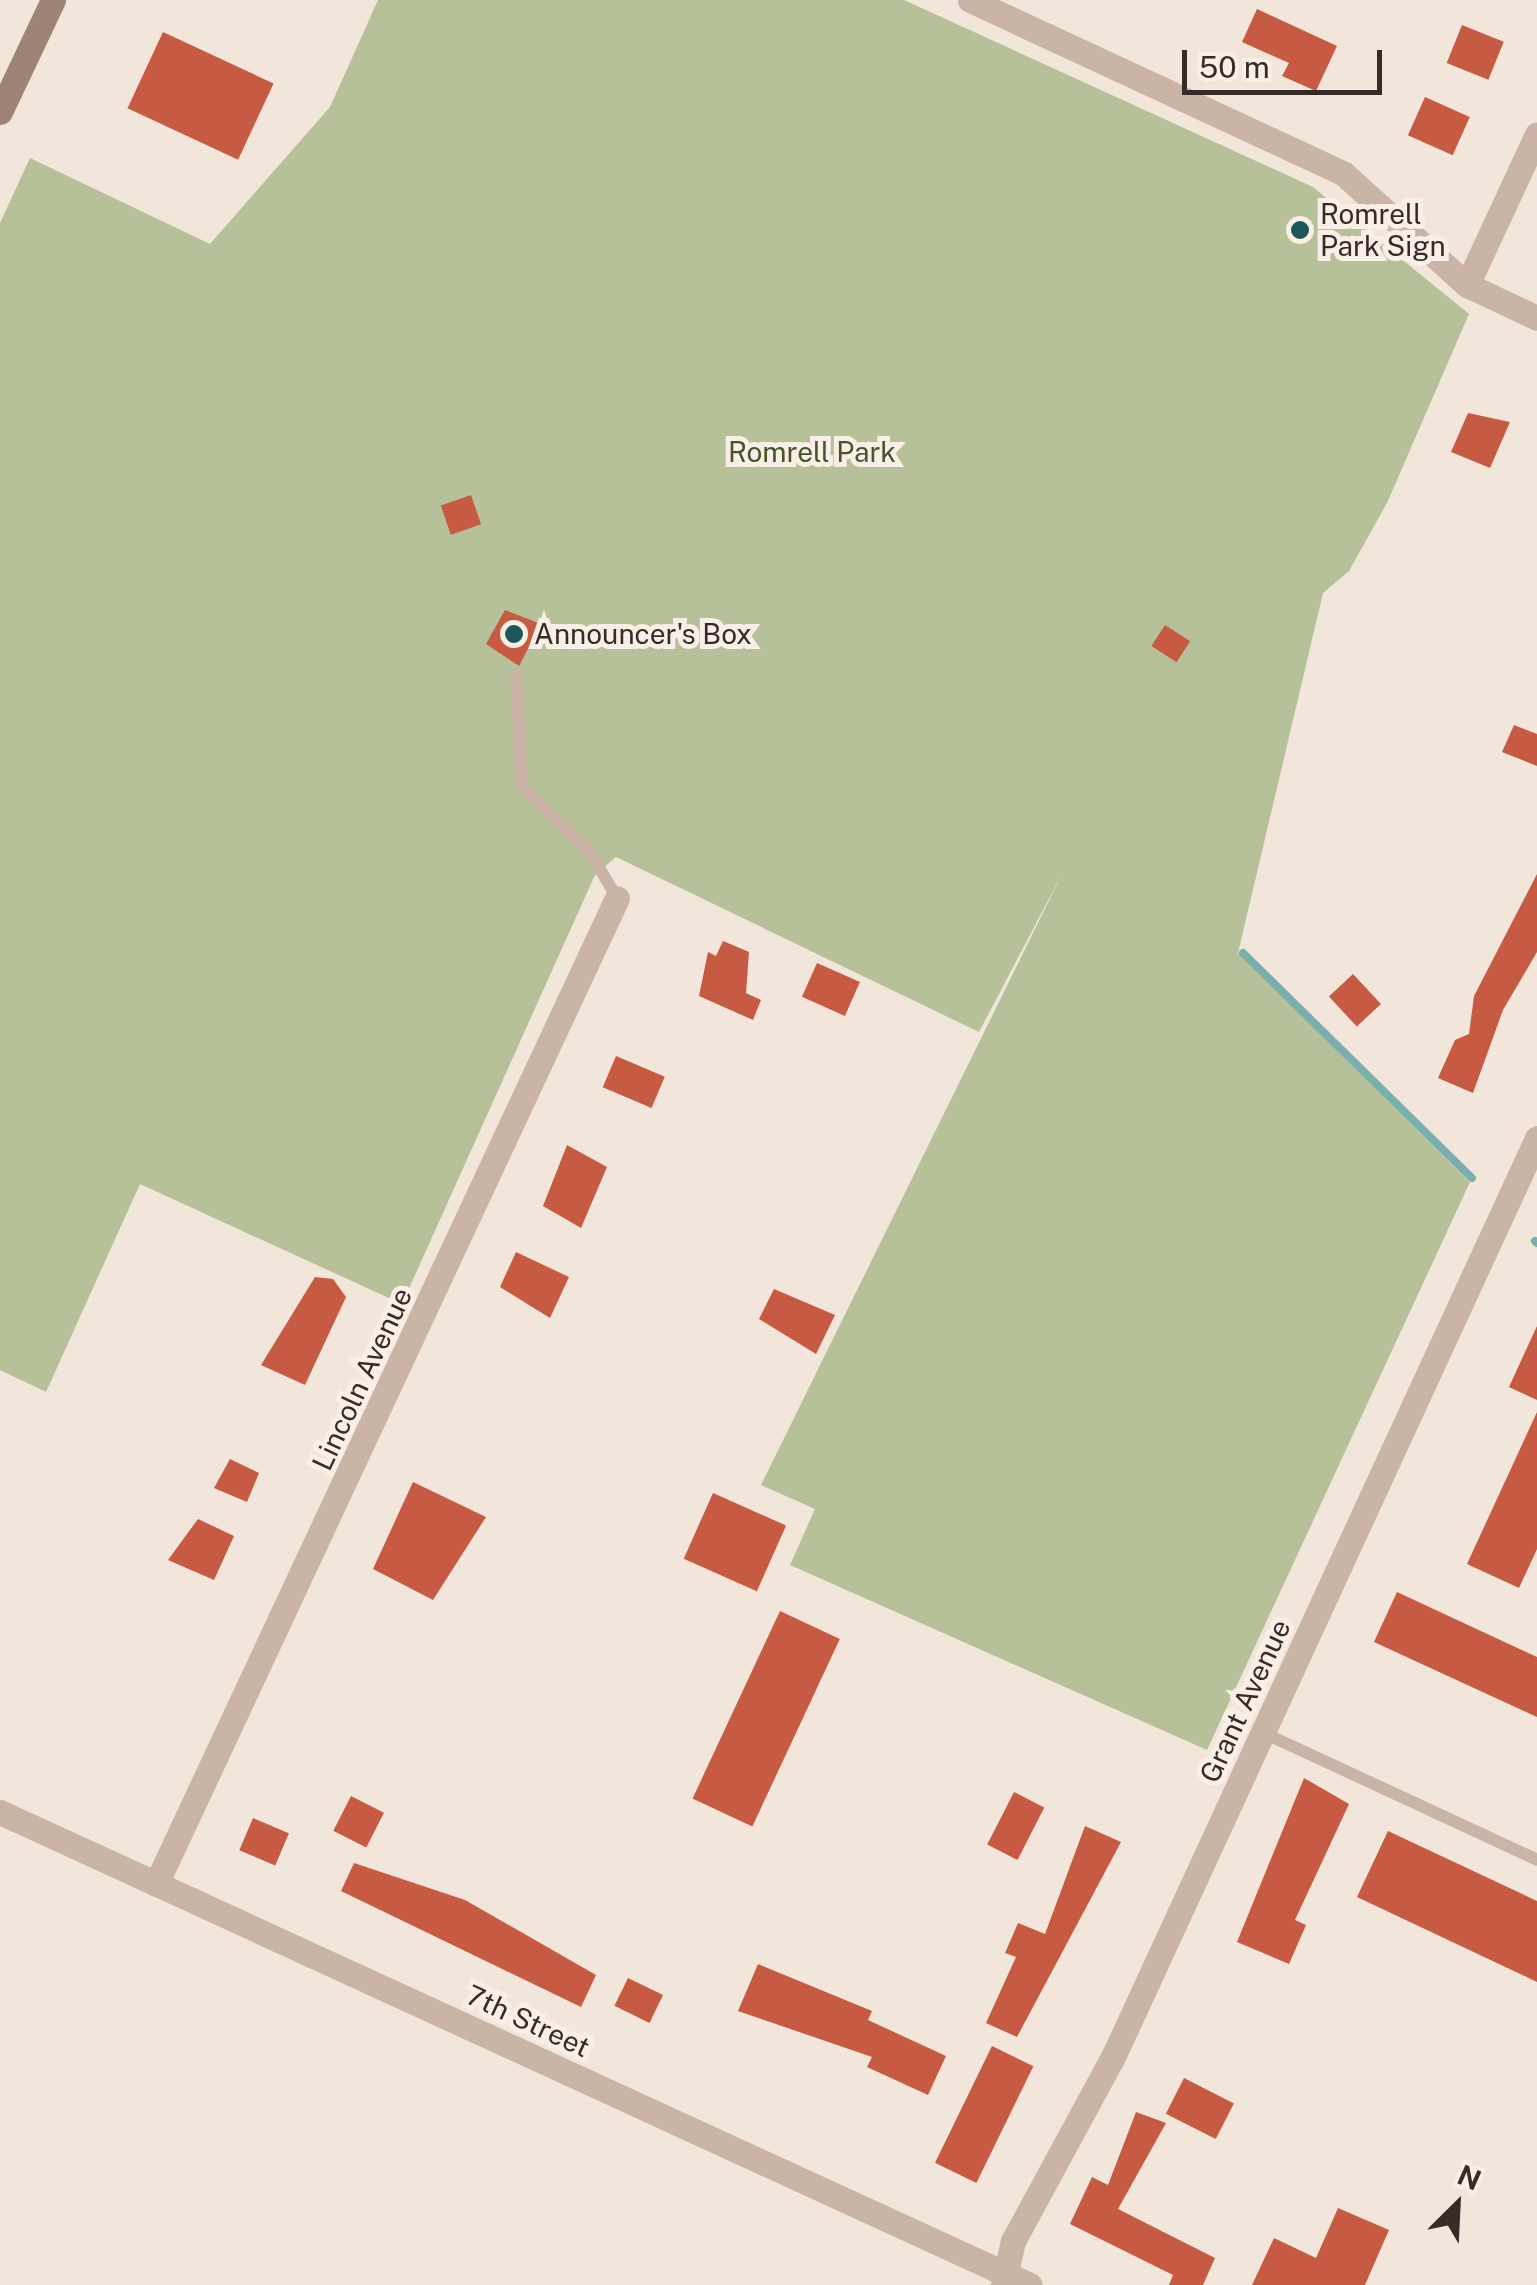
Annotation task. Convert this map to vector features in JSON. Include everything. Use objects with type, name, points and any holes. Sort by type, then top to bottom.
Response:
[{"type":"main road","points":[[0,112],[53,0]]},
{"type":"street","points":[[970,0],[1344,174],[1467,285],[1537,318]]},
{"type":"street","points":[[1467,285],[1537,134]]},
{"type":"street","name":"Lincoln Avenue","points":[[156,1884],[617,898]]},
{"type":"street","name":"Grant Avenue","points":[[1014,2282],[1012,2241],[1112,2057],[1537,1138]]},
{"type":"street","name":"7th Street","points":[[0,1812],[1014,2282]]},
{"type":"lane","points":[[516,675],[522,786],[590,852],[617,898]]},
{"type":"lane","points":[[1264,1733],[1537,1860]]},
{"type":"green space","name":"Romrell Park","points":[[378,0],[904,0],[1313,187],[1469,314],[1387,503],[1349,571],[1323,593],[1238,953],[1470,1182],[1207,1750],[790,1565],[815,1509],[761,1485],[1062,874],[979,1032],[616,857],[595,875],[402,1304],[140,1184],[46,1392],[0,1370],[0,223],[30,158],[210,244],[330,107]]},
{"type":"building","points":[[1257,9],[1337,46],[1316,91],[1282,76],[1289,63],[1242,42]]},
{"type":"building","points":[[1462,25],[1504,42],[1488,80],[1447,63]]},
{"type":"building","points":[[163,32],[274,84],[238,160],[128,108]]},
{"type":"building","points":[[1425,97],[1470,117],[1453,155],[1408,135]]},
{"type":"building","points":[[1468,413],[1510,422],[1490,468],[1451,452]]},
{"type":"building","points":[[471,495],[481,524],[451,535],[441,505]]},
{"type":"building","name":"Announcer's Box","points":[[505,610],[541,624],[519,666],[486,644]]},
{"type":"building","points":[[1165,625],[1190,641],[1177,662],[1151,646]]},
{"type":"building","points":[[1514,725],[1537,734],[1537,766],[1502,752]]},
{"type":"building","points":[[1537,874],[1537,952],[1503,1010],[1473,1093],[1438,1078],[1455,1040],[1469,1034],[1474,996]]},
{"type":"building","points":[[723,941],[749,952],[746,993],[761,1000],[753,1020],[699,996],[708,952],[716,956]]},
{"type":"building","points":[[817,963],[860,982],[845,1016],[802,997]]},
{"type":"building","points":[[1353,974],[1381,1004],[1357,1026],[1329,997]]},
{"type":"building","points":[[616,1056],[665,1077],[652,1108],[603,1087]]},
{"type":"building","points":[[567,1145],[607,1167],[581,1228],[543,1206]]},
{"type":"building","points":[[516,1252],[569,1277],[550,1318],[500,1287]]},
{"type":"building","points":[[315,1277],[333,1279],[346,1297],[305,1385],[261,1365]]},
{"type":"building","points":[[774,1289],[835,1315],[816,1354],[759,1319]]},
{"type":"building","points":[[1537,1326],[1537,1400],[1509,1387]]},
{"type":"building","points":[[1537,1412],[1537,1549],[1519,1588],[1467,1564]]},
{"type":"building","points":[[230,1459],[259,1473],[247,1502],[214,1488]]},
{"type":"building","points":[[413,1482],[486,1517],[433,1600],[373,1569]]},
{"type":"building","points":[[713,1493],[786,1526],[757,1591],[684,1559]]},
{"type":"building","points":[[198,1519],[234,1536],[214,1580],[168,1560]]},
{"type":"building","points":[[1397,1592],[1537,1657],[1537,1717],[1374,1642]]},
{"type":"building","points":[[780,1611],[840,1639],[752,1826],[693,1799]]},
{"type":"building","points":[[1304,1778],[1349,1804],[1295,1920],[1306,1925],[1289,1964],[1237,1942]]},
{"type":"building","points":[[1014,1792],[1044,1807],[1018,1860],[987,1845]]},
{"type":"building","points":[[351,1796],[384,1813],[366,1848],[333,1831]]},
{"type":"building","points":[[253,1818],[289,1833],[275,1865],[239,1850]]},
{"type":"building","points":[[1085,1826],[1121,1842],[1017,2037],[986,2023],[1016,1957],[1005,1953],[1018,1923],[1045,1934]]},
{"type":"building","points":[[1388,1831],[1537,1901],[1537,1982],[1357,1897]]},
{"type":"building","points":[[354,1863],[465,1900],[596,1975],[581,2007],[341,1891]]},
{"type":"building","points":[[758,1964],[872,2011],[868,2020],[946,2056],[928,2095],[867,2067],[872,2057],[738,2011]]},
{"type":"building","points":[[628,1978],[663,1995],[649,2023],[614,2006]]},
{"type":"building","points":[[992,2046],[1033,2066],[976,2183],[935,2163]]},
{"type":"building","points":[[1184,2078],[1234,2103],[1216,2139],[1166,2114]]},
{"type":"building","points":[[1136,2112],[1166,2123],[1118,2209],[1215,2258],[1203,2285],[1169,2285],[1173,2275],[1070,2224],[1092,2177],[1108,2185]]},
{"type":"building","points":[[1338,2208],[1389,2230],[1365,2285],[1252,2285],[1274,2238],[1316,2258]]},
{"type":"waterway","points":[[1243,953],[1472,1178]]},
{"type":"place","name":"Romrell Park Sign","points":[[1300,230]]},
{"type":"place","name":"Announcer's Box","points":[[514,634]]}]
